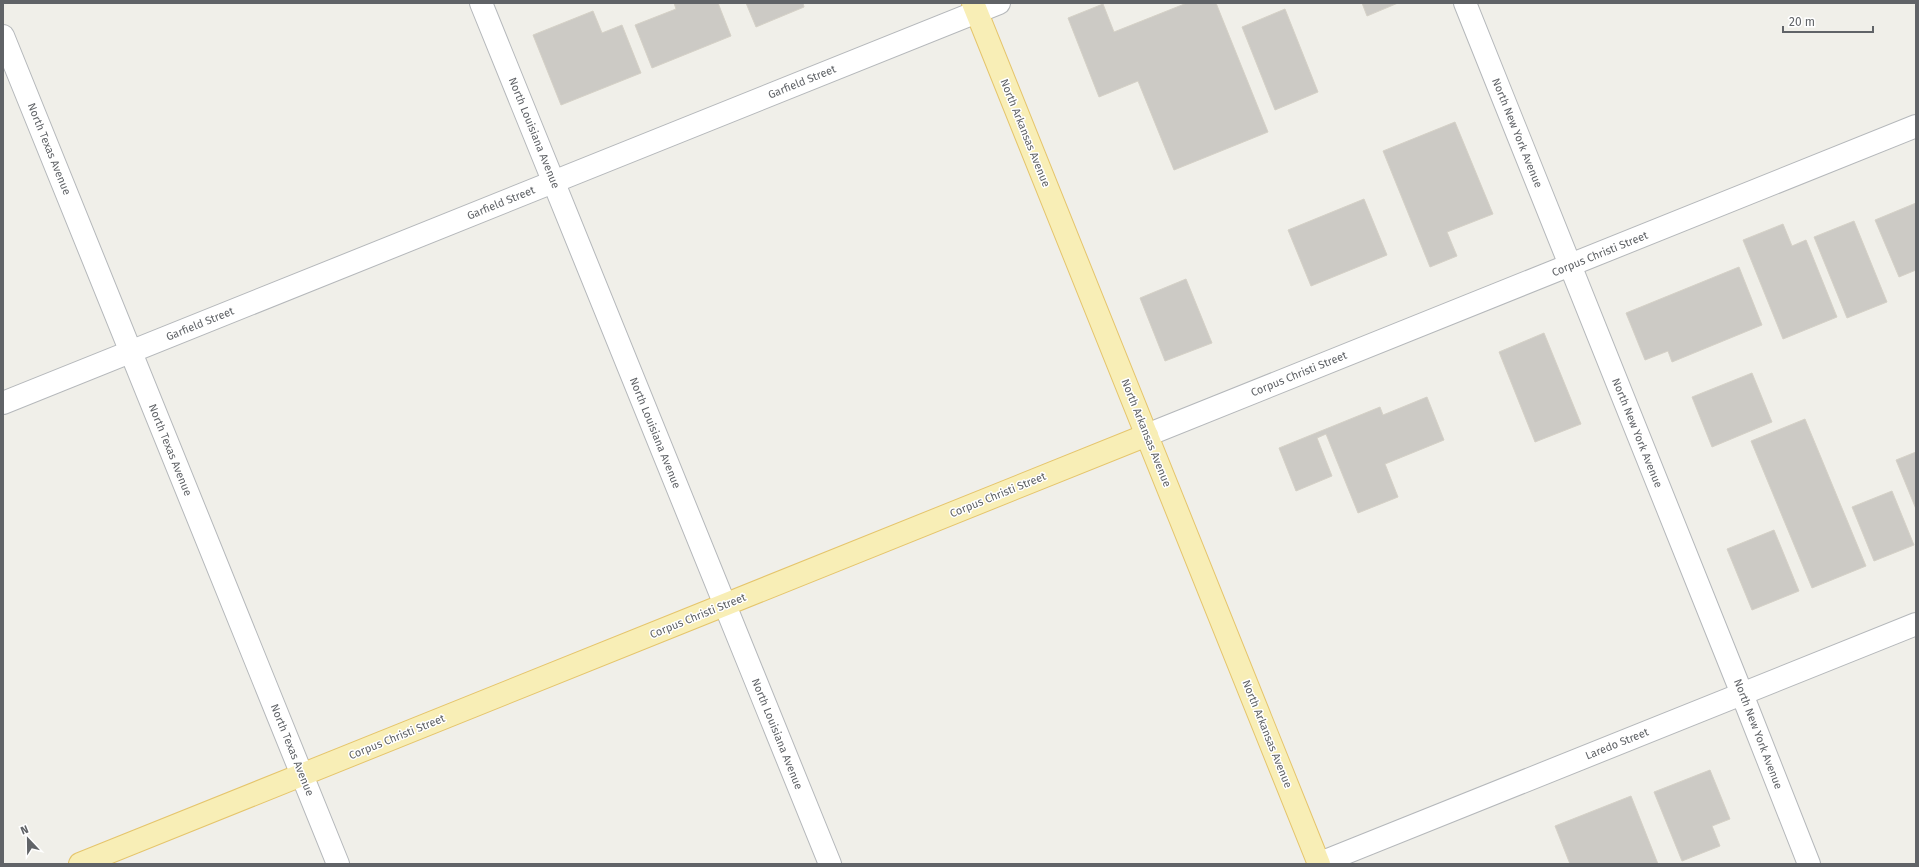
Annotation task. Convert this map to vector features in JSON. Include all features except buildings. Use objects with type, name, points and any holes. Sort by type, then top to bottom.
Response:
[{"type":"main road","name":"North Arkansas Avenue","points":[[975,8],[1319,864]]},
{"type":"main road","name":"Corpus Christi Street","points":[[80,864],[1147,435]]},
{"type":"street","name":"North Louisiana Avenue","points":[[481,3],[830,864]]},
{"type":"street","name":"Garfield Street","points":[[3,403],[553,182],[975,8],[999,3]]},
{"type":"street","name":"North New York Avenue","points":[[1465,3],[1809,864]]},
{"type":"street","name":"North Texas Avenue","points":[[3,36],[338,864]]},
{"type":"street","name":"Corpus Christi Street","points":[[1147,435],[1916,126]]},
{"type":"street","name":"Laredo Street","points":[[1319,864],[1916,624]]}]
